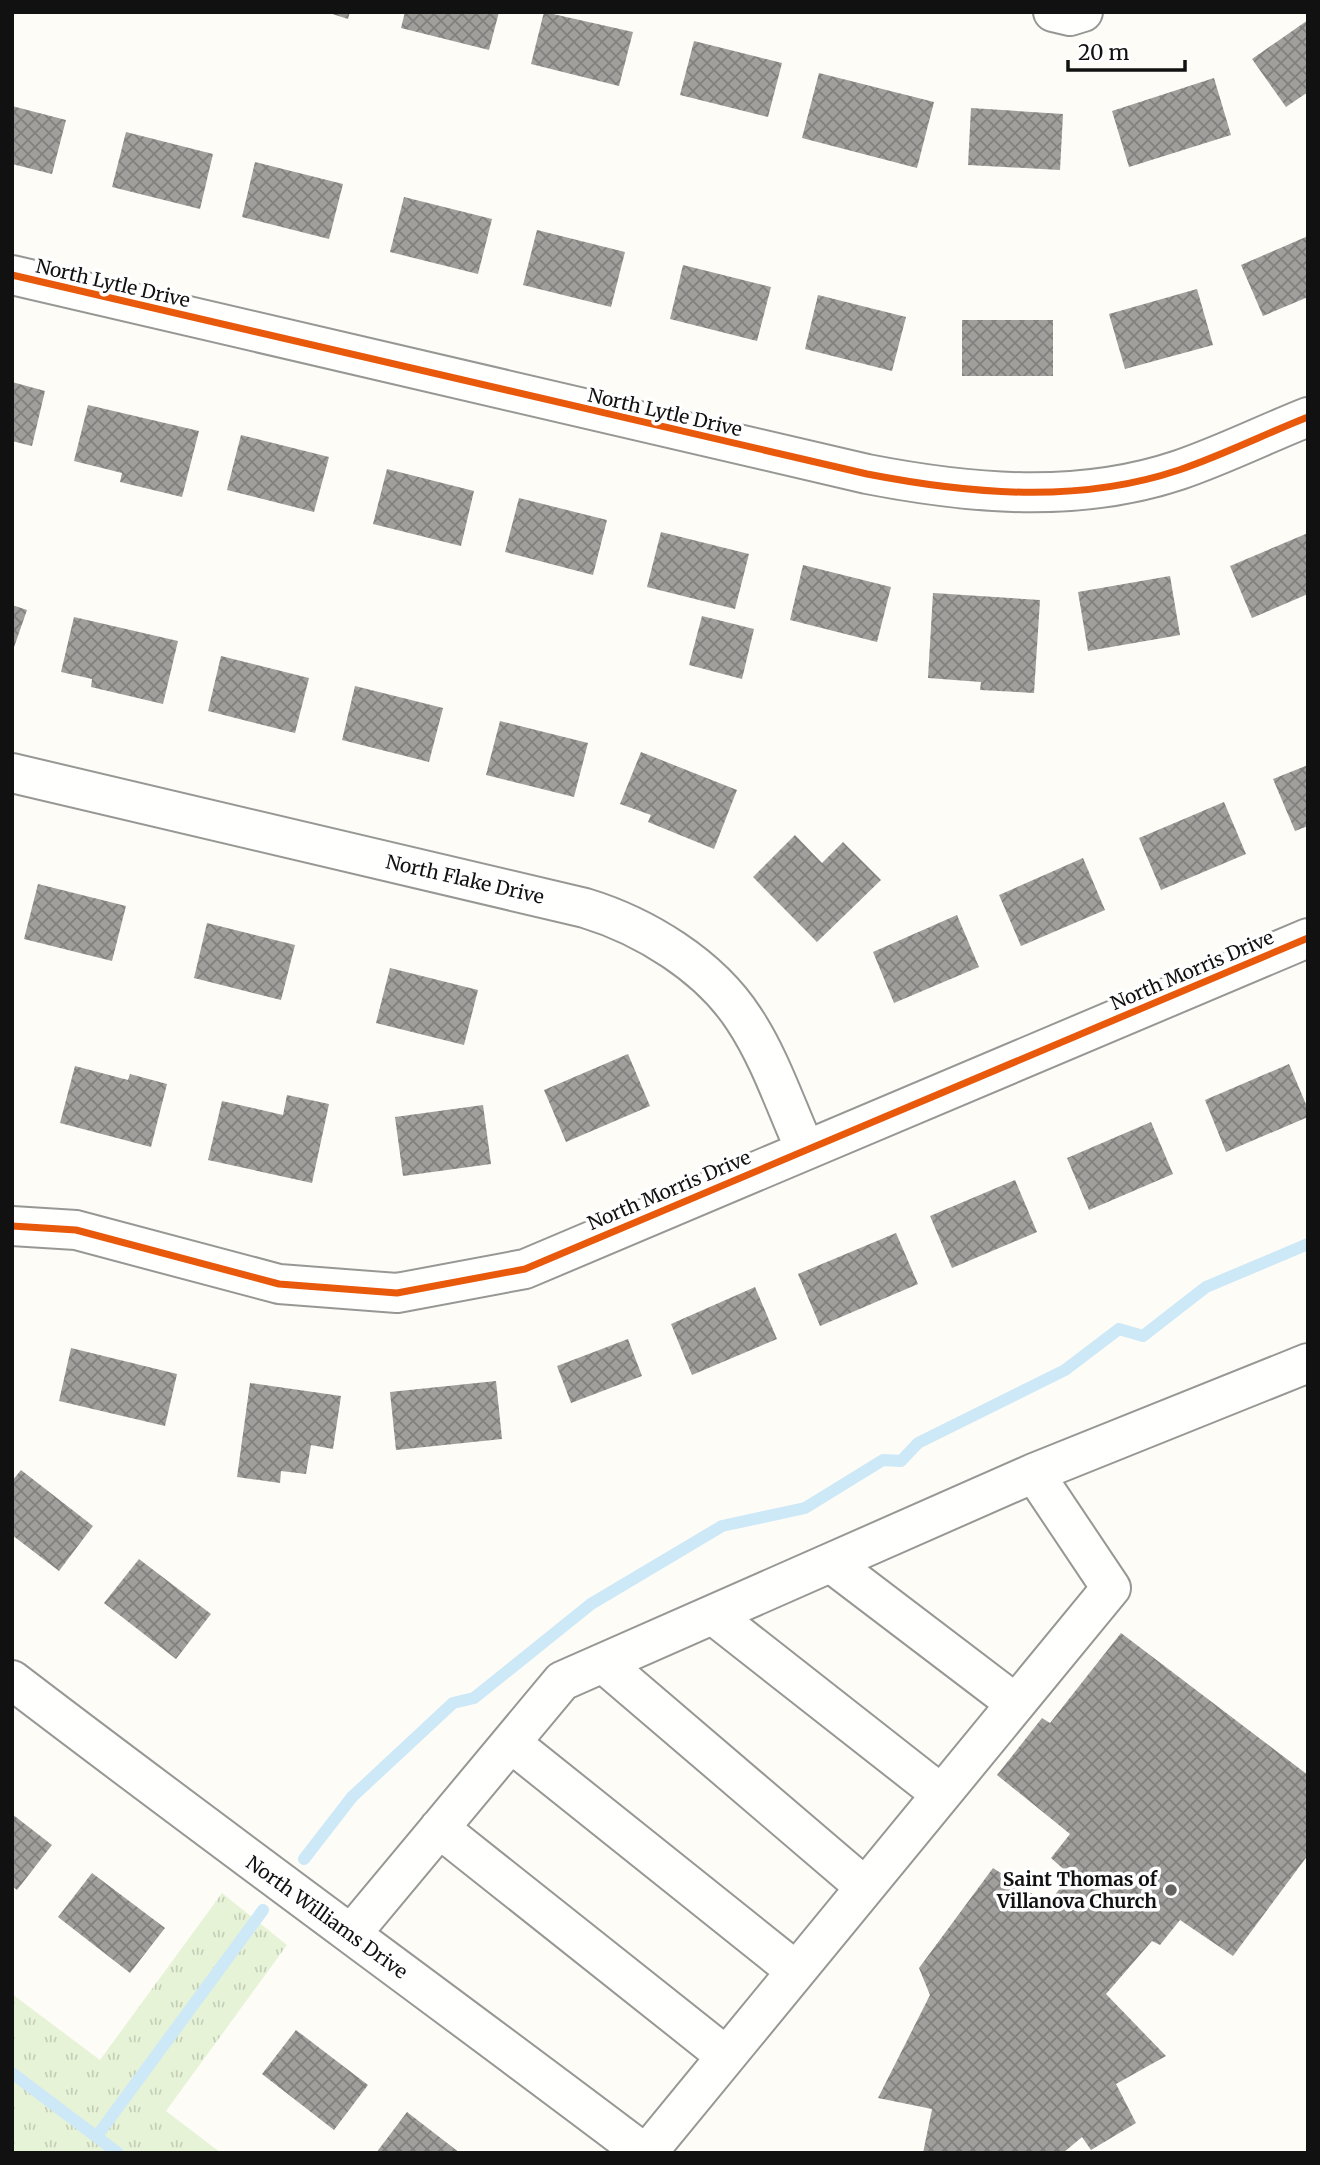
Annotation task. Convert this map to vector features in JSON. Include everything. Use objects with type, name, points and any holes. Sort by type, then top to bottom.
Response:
[{"type":"street","points":[[1053,12],[1070,16],[1083,12]]},
{"type":"street","name":"North Lytle Drive","points":[[12,275],[854,471],[976,492],[1036,493],[1099,487],[1178,470],[1308,417]]},
{"type":"street","name":"North Flake Drive","points":[[12,773],[585,908],[647,932],[677,952],[721,992],[744,1018],[805,1149]]},
{"type":"street","name":"North Morris Drive","points":[[12,1226],[76,1230],[279,1284],[397,1293],[525,1269],[1308,939]]},
{"type":"street","points":[[352,1933],[562,1681],[1034,1473],[1308,1363]]},
{"type":"street","points":[[645,2153],[1111,1587],[1034,1473]]},
{"type":"street","points":[[831,1563],[1015,1703]]},
{"type":"street","points":[[713,1615],[941,1794]]},
{"type":"street","points":[[603,1663],[865,1886]]},
{"type":"street","name":"North Williams Drive","points":[[12,1680],[247,1859],[352,1933],[645,2153]]},
{"type":"street","points":[[511,1743],[796,1971]]},
{"type":"street","points":[[439,1828],[726,2056]]},
{"type":"green space","points":[[222,1893],[287,1945],[166,2111],[221,2153],[12,2153],[12,1994],[100,2060]]},
{"type":"building","points":[[326,12],[350,12],[348,19]]},
{"type":"building","points":[[405,12],[499,12],[489,50],[401,28]]},
{"type":"building","points":[[544,12],[633,32],[619,86],[531,64]]},
{"type":"building","points":[[1308,20],[1308,92],[1286,107],[1252,59]]},
{"type":"building","points":[[694,41],[782,63],[768,117],[680,95]]},
{"type":"building","points":[[819,73],[934,102],[917,168],[802,138]]},
{"type":"building","points":[[1214,78],[1231,135],[1129,167],[1112,111]]},
{"type":"building","points":[[12,106],[66,120],[52,174],[12,164]]},
{"type":"building","points":[[971,108],[1063,114],[1060,170],[968,165]]},
{"type":"building","points":[[126,132],[213,154],[200,209],[112,187]]},
{"type":"building","points":[[255,162],[343,184],[329,239],[242,217]]},
{"type":"building","points":[[404,197],[492,219],[478,274],[390,252]]},
{"type":"building","points":[[537,230],[625,252],[611,307],[523,285]]},
{"type":"building","points":[[1308,236],[1308,297],[1263,316],[1241,265]]},
{"type":"building","points":[[683,265],[771,287],[757,341],[670,319]]},
{"type":"building","points":[[1197,289],[1213,345],[1125,369],[1109,314]]},
{"type":"building","points":[[818,295],[906,317],[892,371],[805,349]]},
{"type":"building","points":[[962,320],[1053,320],[1053,376],[962,376]]},
{"type":"building","points":[[12,382],[45,391],[32,446],[12,441]]},
{"type":"building","points":[[88,405],[199,431],[182,497],[120,482],[122,473],[74,461]]},
{"type":"building","points":[[241,435],[329,457],[314,512],[227,490]]},
{"type":"building","points":[[387,469],[474,491],[461,546],[373,524]]},
{"type":"building","points":[[519,498],[607,520],[593,575],[505,552]]},
{"type":"building","points":[[661,532],[749,554],[735,609],[647,587]]},
{"type":"building","points":[[1308,533],[1308,594],[1252,618],[1230,566]]},
{"type":"building","points":[[803,565],[891,587],[877,642],[790,620]]},
{"type":"building","points":[[1170,576],[1180,635],[1088,651],[1078,592]]},
{"type":"building","points":[[933,593],[1040,600],[1034,693],[980,690],[981,682],[928,678]]},
{"type":"building","points":[[12,605],[27,610],[13,650],[12,650]]},
{"type":"building","points":[[702,616],[754,629],[742,679],[689,665]]},
{"type":"building","points":[[74,617],[178,641],[163,704],[91,687],[92,679],[61,672]]},
{"type":"building","points":[[221,656],[309,678],[295,733],[208,711]]},
{"type":"building","points":[[355,686],[443,708],[429,762],[342,740]]},
{"type":"building","points":[[500,721],[588,743],[574,797],[486,775]]},
{"type":"building","points":[[641,752],[737,790],[714,849],[648,822],[651,815],[620,804]]},
{"type":"building","points":[[1308,765],[1308,826],[1295,831],[1273,779]]},
{"type":"building","points":[[1224,802],[1246,854],[1161,890],[1139,838]]},
{"type":"building","points":[[795,835],[822,863],[843,842],[881,880],[817,942],[753,877]]},
{"type":"building","points":[[1083,858],[1105,910],[1021,946],[999,895]]},
{"type":"building","points":[[38,884],[126,906],[112,961],[24,939]]},
{"type":"building","points":[[957,915],[979,967],[894,1003],[873,952]]},
{"type":"building","points":[[207,923],[295,945],[281,1000],[194,978]]},
{"type":"building","points":[[390,968],[478,990],[464,1045],[376,1023]]},
{"type":"building","points":[[628,1054],[650,1106],[566,1142],[544,1090]]},
{"type":"building","points":[[1289,1064],[1308,1109],[1308,1117],[1226,1152],[1205,1100]]},
{"type":"building","points":[[75,1066],[128,1080],[130,1074],[167,1084],[151,1147],[60,1123]]},
{"type":"building","points":[[287,1095],[329,1104],[312,1183],[208,1160],[222,1101],[283,1115]]},
{"type":"building","points":[[483,1105],[491,1164],[403,1176],[395,1117]]},
{"type":"building","points":[[1151,1122],[1173,1174],[1089,1210],[1067,1158]]},
{"type":"building","points":[[1015,1180],[1037,1232],[952,1268],[930,1216]]},
{"type":"building","points":[[896,1233],[918,1284],[820,1326],[798,1274]]},
{"type":"building","points":[[755,1287],[777,1339],[692,1375],[671,1324]]},
{"type":"building","points":[[628,1339],[642,1376],[571,1403],[557,1366]]},
{"type":"building","points":[[71,1348],[177,1374],[165,1426],[59,1401]]},
{"type":"building","points":[[496,1381],[502,1439],[396,1450],[390,1392]]},
{"type":"building","points":[[250,1383],[341,1396],[333,1449],[311,1445],[306,1474],[281,1471],[280,1483],[237,1477]]},
{"type":"building","points":[[21,1470],[93,1526],[59,1571],[12,1535],[12,1481]]},
{"type":"building","points":[[139,1559],[211,1614],[176,1659],[104,1603]]},
{"type":"building","name":"Saint Thomas of Villanova Church","points":[[1121,1633],[1308,1775],[1308,1855],[1233,1956],[1180,1920],[1160,1945],[1152,1941],[1106,1994],[1166,2056],[1116,2084],[1136,2123],[1091,2150],[1082,2137],[1063,2153],[923,2153],[932,2109],[878,2098],[930,1995],[919,1968],[993,1868],[1048,1904],[1070,1875],[1051,1858],[1070,1834],[997,1775],[1042,1718],[1050,1723]]},
{"type":"building","points":[[12,1814],[52,1845],[17,1890],[12,1886]]},
{"type":"building","points":[[92,1873],[165,1928],[130,1973],[58,1917]]},
{"type":"building","points":[[296,2030],[368,2085],[334,2130],[262,2074]]},
{"type":"building","points":[[407,2112],[460,2153],[376,2153]]},
{"type":"waterway","points":[[304,1859],[352,1797],[453,1703],[474,1698],[591,1604],[722,1526],[805,1508],[883,1460],[901,1461],[918,1443],[1065,1370],[1119,1329],[1143,1336],[1206,1287],[1308,1244]]},
{"type":"waterway","points":[[97,2136],[263,1910]]},
{"type":"waterway","points":[[12,2073],[118,2153]]},
{"type":"cycle path","points":[[12,275],[867,474],[945,487],[1024,492],[1063,491],[1141,481],[1195,464],[1308,417]]},
{"type":"cycle path","points":[[12,1226],[76,1230],[279,1284],[397,1293],[525,1269],[1308,938]]},
{"type":"place","name":"Saint Thomas of Villanova Church","points":[[1171,1890]]}]
